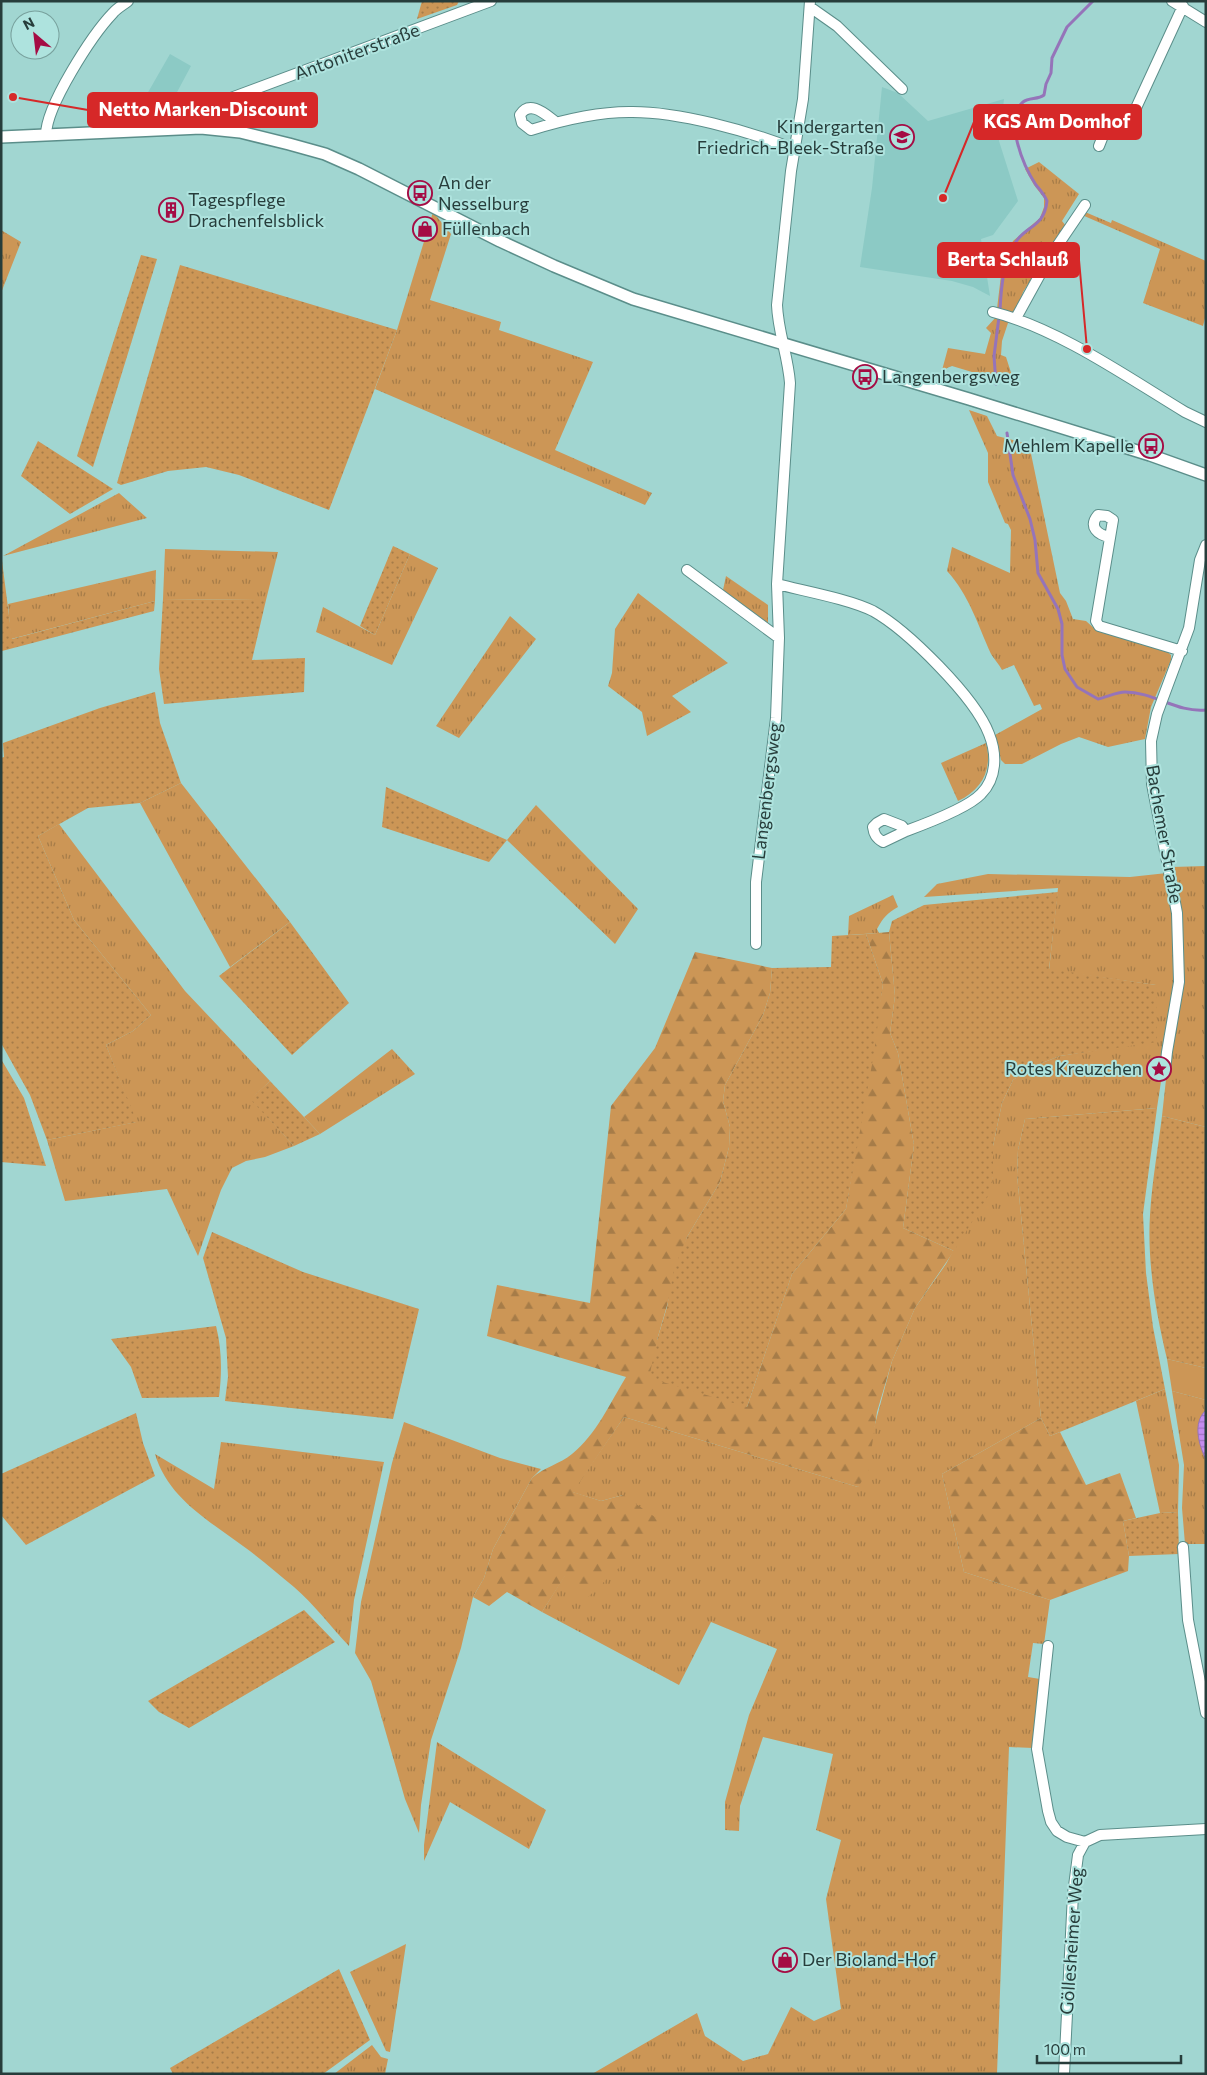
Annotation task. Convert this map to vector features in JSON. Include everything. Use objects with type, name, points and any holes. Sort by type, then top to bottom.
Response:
[{"type":"street","points":[[46,135],[48,118],[92,36],[114,11],[128,1]]},
{"type":"street","name":"Antoniterstraße","points":[[213,129],[214,118],[219,107],[228,99],[491,1]]},
{"type":"street","points":[[1172,1],[1183,6],[1206,22]]},
{"type":"street","points":[[810,4],[837,26],[902,89]]},
{"type":"street","name":"Langenbergsweg","points":[[756,944],[756,882],[776,718],[779,638],[777,584],[790,383],[788,363],[778,325],[777,305],[794,149],[803,99],[810,4]]},
{"type":"street","points":[[1098,146],[1112,113],[1130,121],[1183,6]]},
{"type":"street","points":[[556,122],[607,113],[655,113],[706,123],[778,142],[794,149]]},
{"type":"street","points":[[1,137],[165,128],[213,129],[253,135],[325,154],[394,186],[509,245],[607,289],[689,317],[782,343],[1150,455],[1206,475]]},
{"type":"street","points":[[1011,317],[1084,205]]},
{"type":"street","points":[[993,312],[1011,317],[1074,346],[1185,412],[1206,422]]},
{"type":"street","points":[[1110,537],[1096,621],[1099,626],[1182,651]]},
{"type":"street","name":"Bachemer Straße","points":[[1165,1070],[1179,972],[1177,913],[1152,784],[1150,741],[1159,708],[1182,651],[1189,628],[1200,560],[1206,545]]},
{"type":"street","points":[[686,570],[779,638]]},
{"type":"street","points":[[777,584],[864,608],[893,624],[955,684],[967,698],[989,732],[993,746],[995,766],[990,781],[981,795],[952,811],[906,831]]},
{"type":"street","points":[[1183,1548],[1188,1620],[1206,1713]]},
{"type":"street","points":[[1048,1646],[1037,1749],[1048,1811],[1051,1822],[1058,1832],[1067,1837],[1085,1842]]},
{"type":"street","name":"Göllesheimer Weg","points":[[1064,2074],[1072,1894],[1078,1855],[1085,1842],[1100,1835],[1206,1829]]},
{"type":"shaded area","points":[[170,54],[191,66],[168,109],[135,115]]},
{"type":"shaded area","points":[[882,87],[898,93],[928,121],[1004,99],[999,141],[1018,201],[993,235],[981,239],[990,296],[973,287],[952,281],[860,267],[872,188]]},
{"type":"shaded area","points":[[1206,1410],[1206,1460],[1199,1441],[1198,1428],[1199,1421]]},
{"type":"green space","points":[[422,1],[459,1],[457,5],[417,19]]},
{"type":"green space","points":[[1039,162],[1079,194],[1062,221],[1066,226],[1023,292],[1017,313],[1008,323],[1002,341],[1001,355],[1006,357],[1015,385],[952,366],[941,374],[948,348],[985,354],[991,333],[986,328],[996,317],[1002,267],[1013,241],[1040,218],[1044,207],[1044,198],[1025,169]]},
{"type":"green space","points":[[433,212],[451,234],[430,300],[501,322],[499,330],[593,362],[555,450],[652,493],[645,505],[375,389],[397,330]]},
{"type":"green space","points":[[1085,212],[1111,223],[1112,220],[1206,261],[1206,314],[1203,326],[1143,303],[1160,249],[1082,215]]},
{"type":"green space","points":[[1,230],[21,242],[1,293]]},
{"type":"green space","points":[[141,255],[157,259],[93,467],[77,456]]},
{"type":"green space","points":[[180,265],[397,330],[329,510],[239,475],[206,467],[168,471],[121,485],[117,483]]},
{"type":"green space","points":[[969,410],[987,416],[997,436],[1029,444],[1060,593],[1066,601],[1073,619],[1086,621],[1096,630],[1165,650],[1171,655],[1171,660],[1151,707],[1145,739],[1108,747],[1079,737],[1022,764],[1005,764],[1001,760],[995,735],[1042,709],[1040,704],[1034,706],[1014,665],[1002,670],[992,656],[967,600],[947,571],[952,547],[1010,573],[1011,530],[1008,524],[1005,523],[988,482],[988,453]]},
{"type":"green space","points":[[38,441],[113,489],[70,514],[21,476]]},
{"type":"green space","points":[[119,493],[147,518],[3,556]]},
{"type":"green space","points":[[393,546],[410,554],[375,635],[360,626]]},
{"type":"green space","points":[[165,549],[278,552],[266,600],[163,599]]},
{"type":"green space","points":[[1,553],[12,639],[155,601],[154,611],[2,651],[1,653]]},
{"type":"green space","points":[[410,554],[438,568],[392,665],[316,632],[323,607],[375,635]]},
{"type":"green space","points":[[156,570],[155,601],[11,639],[8,604]]},
{"type":"green space","points":[[726,576],[768,605],[768,625],[723,590]]},
{"type":"green space","points":[[638,593],[728,663],[672,696],[691,712],[647,736],[642,712],[608,686],[612,673],[615,629]]},
{"type":"green space","points":[[163,599],[266,600],[252,660],[305,658],[304,692],[164,704],[159,669]]},
{"type":"green space","points":[[510,616],[536,639],[459,738],[436,726]]},
{"type":"green space","points":[[155,692],[160,723],[181,783],[140,803],[88,808],[38,836],[74,920],[151,1015],[133,1031],[106,1045],[137,1122],[47,1140],[30,1095],[1,1043],[1,758],[4,757],[3,743],[100,708]]},
{"type":"green space","points":[[986,743],[988,761],[984,778],[973,791],[958,801],[941,763]]},
{"type":"green space","points":[[181,783],[290,922],[230,967],[140,803]]},
{"type":"green space","points":[[386,787],[507,840],[489,862],[382,827]]},
{"type":"green space","points":[[536,805],[638,909],[615,944],[507,840]]},
{"type":"green space","points":[[59,824],[185,991],[270,1081],[251,1099],[294,1146],[265,1157],[246,1161],[232,1168],[221,1190],[198,1256],[167,1189],[65,1201],[47,1140],[136,1122],[106,1045],[133,1031],[151,1015],[74,920],[38,836]]},
{"type":"green space","points":[[1206,866],[1206,1127],[1162,1116],[1169,1052],[1182,983],[1172,867]]},
{"type":"green space","points":[[1167,873],[1175,913],[1176,982],[1157,1108],[1025,1119],[1018,1150],[1017,1175],[1041,1418],[942,1474],[964,1572],[1050,1600],[1044,1644],[1033,1643],[1028,1677],[1040,1679],[1033,1748],[1009,1747],[997,2074],[592,2074],[697,2013],[705,2036],[743,2061],[768,2054],[791,2007],[814,2021],[841,2009],[826,1899],[841,1840],[816,1830],[833,1754],[763,1737],[740,1806],[739,1831],[725,1830],[725,1802],[749,1715],[777,1649],[711,1622],[679,1685],[542,1612],[565,1575],[623,1495],[601,1501],[572,1492],[624,1417],[858,1487],[892,1361],[915,1308],[946,1264],[993,1177],[993,1146],[1002,1103],[1013,1080],[1034,1066],[1060,1056],[1097,1050],[1156,985],[1049,970],[1058,888],[924,897],[937,884],[988,874],[1130,877]]},
{"type":"green space","points":[[1058,892],[1049,969],[1156,985],[1157,1042],[1060,1056],[1034,1066],[1013,1080],[1002,1103],[993,1146],[993,1177],[990,1193],[954,1251],[903,1228],[914,1145],[898,1053],[890,1033],[895,996],[889,932],[892,921],[924,905]]},
{"type":"green space","points":[[893,895],[898,907],[883,919],[877,929],[879,933],[848,935],[849,916]]},
{"type":"green space","points":[[290,922],[349,1003],[292,1055],[219,976]]},
{"type":"green space","points":[[889,932],[895,996],[890,1033],[898,1053],[914,1145],[903,1228],[954,1251],[915,1308],[892,1361],[877,1412],[868,1472],[858,1487],[624,1417],[573,1492],[601,1501],[623,1495],[665,1524],[587,1598],[565,1576],[542,1612],[507,1592],[489,1606],[473,1597],[484,1578],[493,1549],[532,1478],[567,1457],[581,1446],[602,1418],[626,1377],[487,1336],[497,1285],[590,1303],[611,1106],[655,1048],[695,952],[772,968],[770,993],[763,1015],[725,1085],[723,1101],[730,1127],[729,1147],[720,1182],[687,1237],[657,1340],[747,1407],[792,1274],[846,1209],[883,984],[866,934]]},
{"type":"green space","points":[[866,934],[883,984],[874,1053],[846,1209],[792,1274],[747,1407],[649,1378],[657,1340],[667,1307],[674,1269],[687,1237],[720,1182],[729,1147],[730,1127],[723,1101],[725,1085],[763,1015],[770,993],[772,968],[831,967],[832,936]]},
{"type":"green space","points":[[392,1049],[415,1074],[320,1134],[304,1117]]},
{"type":"green space","points":[[1,1059],[24,1098],[46,1166],[1,1162]]},
{"type":"green space","points":[[270,1081],[320,1134],[294,1146],[250,1099]]},
{"type":"green space","points":[[1157,1108],[1143,1214],[1146,1273],[1153,1327],[1165,1389],[1050,1436],[1041,1418],[1017,1175],[1018,1150],[1025,1119]]},
{"type":"green space","points":[[1162,1116],[1206,1127],[1206,1368],[1167,1359],[1159,1324],[1151,1269],[1149,1233],[1152,1190]]},
{"type":"green space","points":[[212,1232],[303,1272],[419,1309],[393,1419],[225,1401],[228,1377],[226,1338],[203,1258]]},
{"type":"green space","points":[[216,1326],[221,1361],[219,1397],[142,1398],[131,1367],[111,1339]]},
{"type":"green space","points":[[1167,1359],[1206,1368],[1206,1400],[1172,1391]]},
{"type":"green space","points":[[1165,1389],[1179,1465],[1178,1512],[1160,1513],[1136,1401]]},
{"type":"green space","points":[[1172,1391],[1206,1400],[1206,1544],[1185,1544],[1182,1508],[1184,1465]]},
{"type":"green space","points":[[136,1413],[143,1443],[155,1476],[26,1545],[1,1515],[1,1474]]},
{"type":"green space","points":[[1041,1418],[1050,1436],[1060,1432],[1086,1485],[1120,1473],[1136,1518],[1123,1521],[1129,1556],[1128,1571],[1050,1600],[964,1572],[942,1474]]},
{"type":"green space","points":[[404,1422],[500,1458],[541,1469],[532,1478],[493,1549],[484,1578],[473,1597],[461,1648],[431,1740],[421,1805],[419,1833],[405,1799],[371,1681],[355,1653],[361,1602],[392,1463]]},
{"type":"green space","points":[[221,1442],[384,1462],[354,1600],[349,1646],[294,1587],[203,1517],[179,1496],[161,1470],[155,1454],[214,1489]]},
{"type":"green space","points":[[1178,1512],[1179,1554],[1129,1556],[1123,1521],[1160,1513]]},
{"type":"green space","points":[[304,1610],[335,1642],[189,1728],[159,1712],[148,1701]]},
{"type":"green space","points":[[437,1742],[546,1810],[529,1849],[450,1802],[424,1861],[424,1845]]},
{"type":"green space","points":[[406,1944],[390,2052],[386,2051],[350,1972]]},
{"type":"green space","points":[[339,1969],[370,2040],[323,2074],[173,2074],[170,2068]]},
{"type":"green space","points":[[372,2045],[381,2057],[388,2059],[385,2074],[334,2074]]},
{"type":"waterway","points":[[1000,311],[1003,276],[1011,250],[1019,237],[1042,216],[1047,201],[1031,177],[1021,155],[1015,131],[1017,110],[1025,100],[1039,98],[1044,95],[1051,73],[1052,58],[1067,27],[1093,1]]},
{"type":"waterway","points":[[996,384],[994,356],[999,317]]},
{"type":"waterway","points":[[1007,433],[1013,475],[1030,519],[1035,540],[1038,573],[1058,609],[1062,624],[1062,655],[1065,669],[1077,687],[1098,699],[1122,692],[1136,693],[1175,706],[1206,710]]},
{"type":"place","name":"Netto Marken-Discount","points":[[13,97]]},
{"type":"place","name":"Kindergarten Friedrich-Bleek-Straße","points":[[902,137]]},
{"type":"place","name":"An der Nesselburg","points":[[420,193]]},
{"type":"place","name":"KGS Am Domhof","points":[[943,198]]},
{"type":"place","name":"Tagespflege Drachenfelsblick","points":[[171,210]]},
{"type":"place","name":"Füllenbach","points":[[425,229]]},
{"type":"place","name":"Berta Schlauß","points":[[1087,349]]},
{"type":"place","name":"Langenbergsweg","points":[[865,377]]},
{"type":"place","name":"Mehlem Kapelle","points":[[1151,446]]},
{"type":"place","name":"Rotes Kreuzchen","points":[[1159,1069]]},
{"type":"place","name":"Der Bioland-Hof","points":[[785,1960]]}]
